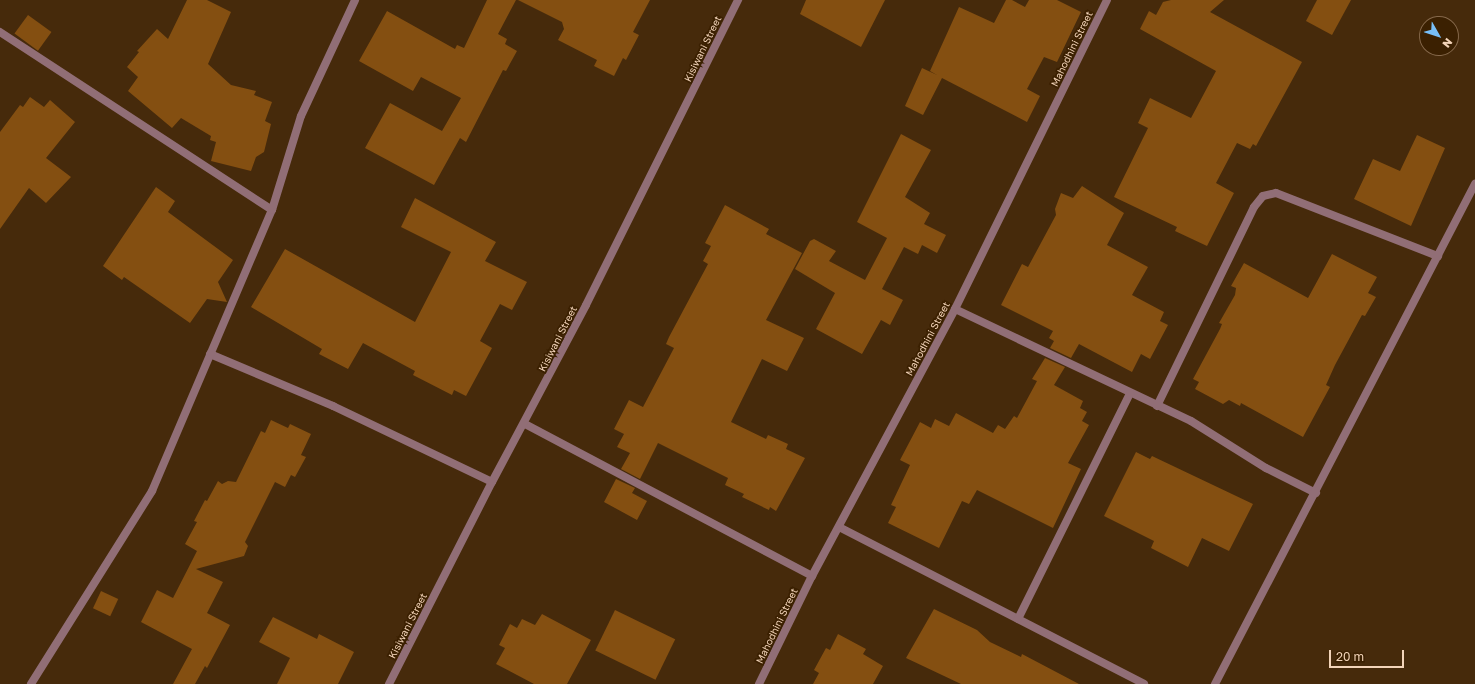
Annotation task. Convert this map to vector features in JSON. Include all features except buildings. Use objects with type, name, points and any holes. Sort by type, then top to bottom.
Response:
[{"type":"street","points":[[31,684],[152,491],[272,210],[301,116],[355,0]]},
{"type":"street","name":"Kisiwani Street","points":[[389,684],[492,482],[525,424],[738,0]]},
{"type":"street","name":"Mahodhini Street","points":[[759,684],[812,576],[955,309],[1107,0]]},
{"type":"street","points":[[0,32],[272,210]]},
{"type":"street","points":[[1215,684],[1316,493],[1475,184]]},
{"type":"street","points":[[1157,406],[1254,207],[1263,196],[1276,193],[1438,256]]},
{"type":"street","points":[[955,309],[1191,421],[1266,468],[1316,493]]},
{"type":"street","points":[[210,354],[332,406],[492,482]]},
{"type":"street","points":[[1018,619],[1130,393]]},
{"type":"street","points":[[525,424],[812,576]]},
{"type":"street","points":[[839,527],[1144,684]]}]
